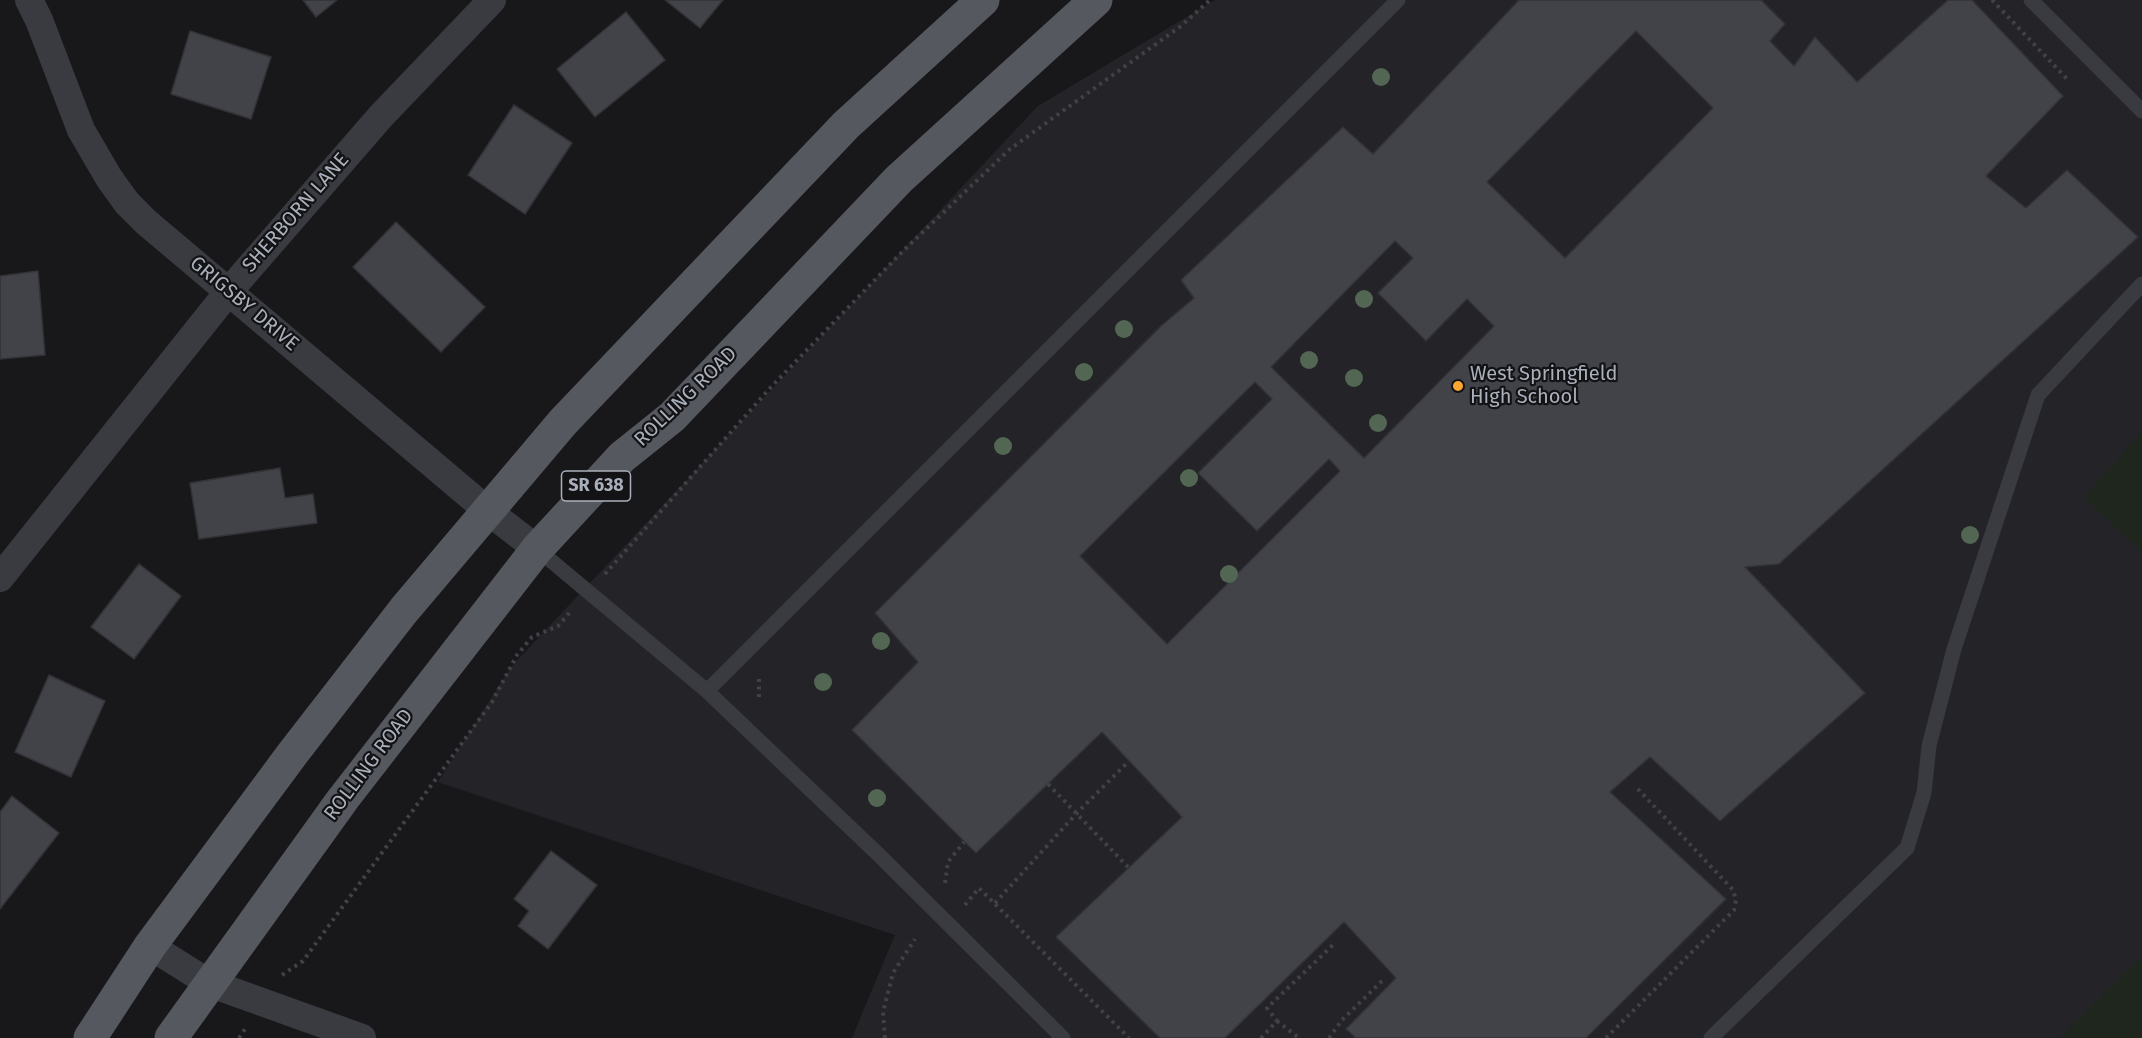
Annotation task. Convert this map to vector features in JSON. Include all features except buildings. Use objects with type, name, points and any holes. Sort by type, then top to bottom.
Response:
[{"type":"main road","points":[[90,1038],[150,946],[390,627],[488,511],[616,365],[846,124],[983,0]]},
{"type":"main road","name":"ROLLING ROAD","points":[[171,1038],[209,983],[423,694],[537,549],[622,457],[672,417],[899,179],[1096,0]]},
{"type":"street","name":"GRIGSBY DRIVE","points":[[29,0],[39,20],[81,130],[109,178],[147,222],[488,511],[537,549]]},
{"type":"street","name":"SHERBORN LANE","points":[[0,578],[94,456],[229,291],[381,116],[492,0]]},
{"type":"street","points":[[150,946],[209,983],[362,1038]]},
{"type":"lane","points":[[707,691],[1398,0]]},
{"type":"lane","points":[[2031,0],[2142,111]]},
{"type":"lane","points":[[1711,1038],[1907,848],[1924,793],[1929,746],[1954,649],[2038,395],[2142,284]]},
{"type":"lane","points":[[537,549],[707,691],[880,856],[1063,1038]]},
{"type":"path","points":[[239,1038],[284,972],[303,961],[485,711],[517,655],[532,637],[558,626],[771,387],[903,251],[1010,149],[1182,26],[1210,0]]},
{"type":"path","points":[[1992,0],[2068,81]]},
{"type":"path","points":[[995,903],[1076,814],[1130,761]]},
{"type":"path","points":[[1048,784],[1128,867]]},
{"type":"path","points":[[1606,1038],[1734,910],[1736,900],[1733,890],[1637,788]]},
{"type":"path","points":[[948,888],[945,881],[948,862],[964,842]]},
{"type":"path","points":[[960,902],[965,905],[979,888],[1129,1038]]},
{"type":"path","points":[[885,1038],[884,1012],[893,973],[915,939]]},
{"type":"path","points":[[1299,1038],[1277,1021],[1267,1008],[1335,943]]},
{"type":"path","points":[[1329,1038],[1342,1020],[1383,980]]},
{"type":"path","points":[[1262,1038],[1277,1021]]},
{"type":"shaded area","name":"West Springfield High School","points":[[1215,0],[2142,0],[2142,1038],[852,1038],[895,935],[438,782],[511,667],[1038,106]]},
{"type":"shaded area","points":[[2142,431],[2142,552],[2084,498]]},
{"type":"shaded area","points":[[2142,956],[2142,1038],[2059,1038]]},
{"type":"place","name":"West Springfield High School","points":[[1458,386]]}]
